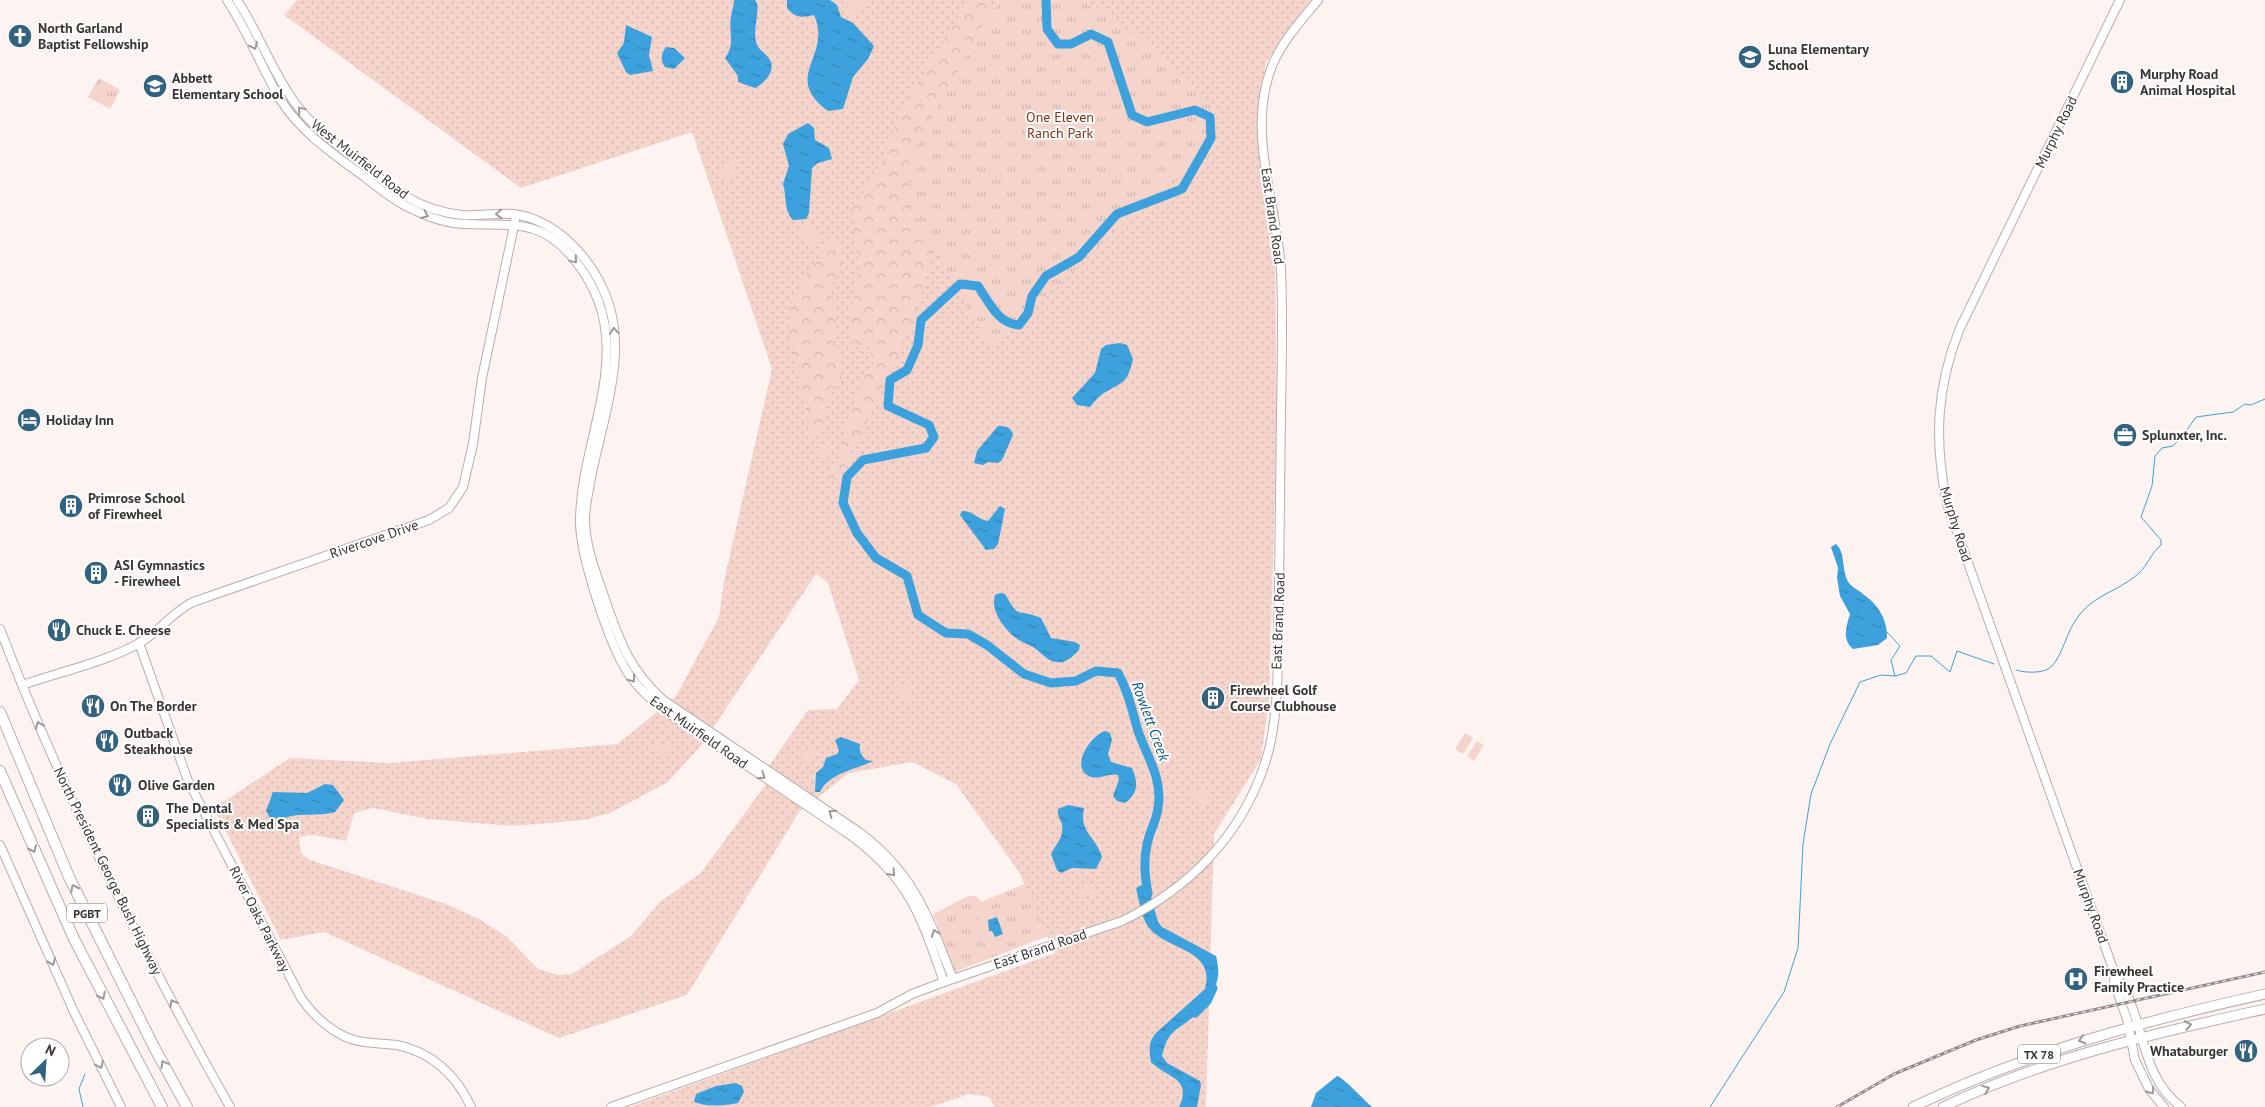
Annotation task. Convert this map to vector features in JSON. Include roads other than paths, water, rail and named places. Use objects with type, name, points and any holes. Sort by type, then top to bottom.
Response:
[{"type":"highway","name":"PGBT","points":[[0,712],[69,877],[155,1049],[187,1107]]},
{"type":"highway","name":"PGBT","points":[[0,771],[74,939],[162,1107]]},
{"type":"main road","name":"TX 78","points":[[1913,1107],[2015,1062],[2133,1025],[2265,994]]},
{"type":"main road","name":"TX 78","points":[[1943,1107],[2052,1064],[2130,1039],[2265,1009]]},
{"type":"street","name":"West Muirfield Road","points":[[227,0],[248,34],[271,83],[291,115],[310,135],[348,165],[401,204],[429,217],[464,224],[514,224],[541,232],[563,248],[584,273],[599,301],[606,330],[608,354],[598,414]]},
{"type":"street","name":"West Muirfield Road","points":[[237,0],[294,102],[314,125],[341,148],[405,196],[433,209],[463,215],[516,215],[548,226],[582,256],[604,290],[613,319],[615,343],[613,372],[585,518],[592,558],[600,584]]},
{"type":"street","name":"East Brand Road","points":[[611,1107],[878,1013],[912,994],[944,982],[1122,921],[1148,908],[1194,874],[1219,848],[1237,822],[1258,782],[1271,741],[1277,658],[1282,457],[1282,299],[1280,255],[1263,142],[1262,116],[1272,66],[1286,40],[1318,0]]},
{"type":"street","name":"Murphy Road","points":[[2120,0],[1960,328],[1944,381],[1938,440],[1947,504],[2115,974],[2114,982],[2133,1025],[2141,1036],[2155,1078],[2170,1098],[2181,1107]]},
{"type":"street","name":"Rivercove Drive","points":[[22,685],[103,658],[140,643],[178,610],[192,602],[429,520],[449,508],[458,496],[467,474],[482,378],[516,215]]},
{"type":"street","name":"East Muirfield Road","points":[[598,414],[582,500],[580,529],[586,560],[607,628],[624,667],[637,686],[667,712],[854,838],[882,862],[913,902],[944,982]]},
{"type":"street","name":"East Muirfield Road","points":[[600,584],[622,648],[633,668],[654,692],[859,832],[889,857],[903,873],[927,913],[953,979]]},
{"type":"street","name":"North President George Bush Highway","points":[[0,629],[56,767],[124,911],[230,1107]]},
{"type":"street","name":"River Oaks Parkway","points":[[140,643],[188,781],[301,998],[319,1018],[351,1039],[380,1045],[396,1045],[428,1056],[452,1076],[462,1089],[471,1107]]},
{"type":"street","points":[[0,845],[74,1012],[121,1107]]},
{"type":"street","name":"Murphy Road","points":[[2133,1025],[2130,1039],[2131,1048],[2140,1072],[2149,1089],[2164,1107]]},
{"type":"water","points":[[734,0],[755,0],[757,3],[756,42],[770,60],[771,69],[768,77],[755,88],[738,82],[738,76],[725,58],[730,48],[730,22]]},
{"type":"water","points":[[787,0],[830,0],[837,5],[841,17],[853,23],[874,46],[868,59],[853,77],[843,109],[828,111],[815,99],[809,87],[808,76],[818,42],[818,29],[814,15],[802,17],[796,15],[787,8]]},
{"type":"water","points":[[626,25],[652,37],[649,55],[653,71],[630,75],[626,72],[617,53],[624,43]]},
{"type":"water","points":[[666,47],[674,48],[685,58],[674,69],[665,67],[662,62],[662,55]]},
{"type":"water","points":[[808,123],[814,128],[815,140],[829,148],[832,159],[818,163],[812,168],[809,213],[806,219],[793,220],[786,207],[783,184],[789,166],[783,144],[788,134]]},
{"type":"water","points":[[1120,343],[1127,345],[1133,359],[1129,373],[1124,381],[1100,396],[1090,407],[1077,405],[1072,398],[1095,373],[1101,349],[1106,345]]},
{"type":"water","points":[[998,426],[1008,428],[1013,435],[1002,460],[998,463],[988,462],[983,465],[974,463],[977,451]]},
{"type":"water","points":[[1000,506],[1005,509],[998,544],[994,549],[986,550],[960,515],[962,511],[966,511],[988,521]]},
{"type":"water","points":[[1836,544],[1841,552],[1849,583],[1874,603],[1884,619],[1887,638],[1878,645],[1853,649],[1847,641],[1846,629],[1850,614],[1840,596],[1837,578],[1838,568],[1831,547]]},
{"type":"water","points":[[1005,594],[1017,611],[1041,618],[1051,638],[1075,642],[1080,645],[1079,650],[1066,661],[1056,662],[1020,641],[1007,630],[996,613],[994,607],[995,595]]},
{"type":"water","points":[[1105,731],[1110,733],[1112,740],[1108,754],[1111,762],[1132,768],[1135,778],[1135,791],[1125,803],[1117,801],[1113,796],[1119,779],[1118,775],[1091,777],[1083,770],[1081,764],[1082,757],[1089,744],[1094,738]]},
{"type":"water","points":[[841,737],[860,744],[860,751],[863,757],[866,760],[873,761],[844,772],[830,780],[820,792],[815,792],[816,773],[823,767],[826,758],[837,754],[839,750],[835,740]]},
{"type":"water","points":[[325,784],[333,785],[344,800],[335,812],[270,818],[266,811],[273,792],[307,793]]},
{"type":"water","points":[[1068,805],[1084,808],[1083,816],[1086,829],[1102,857],[1096,869],[1072,868],[1061,873],[1057,870],[1051,854],[1062,833],[1058,809]]},
{"type":"water","points":[[1147,882],[1158,922],[1162,927],[1216,956],[1218,975],[1216,986],[1196,1014],[1173,1032],[1164,1047],[1162,1056],[1167,1063],[1200,1081],[1197,1107],[1179,1107],[1183,1090],[1181,1084],[1151,1062],[1150,1046],[1157,1032],[1205,989],[1206,976],[1204,967],[1191,953],[1162,938],[1149,928],[1136,888]]},
{"type":"water","points":[[997,917],[1003,934],[995,937],[992,931],[989,931],[988,920]]},
{"type":"water","points":[[1337,1076],[1372,1107],[1311,1107],[1316,1093]]},
{"type":"water","points":[[736,1083],[742,1086],[744,1092],[738,1103],[716,1106],[694,1102],[696,1094],[716,1086]]},
{"type":"waterway","name":"Rowlett Creek","points":[[1046,0],[1047,29],[1058,44],[1071,44],[1091,34],[1108,42],[1132,115],[1147,122],[1195,110],[1210,117],[1211,138],[1182,189],[1117,214],[1079,257],[1046,276],[1032,296],[1028,313],[1019,325],[1005,321],[990,305],[978,286],[960,284],[921,320],[918,345],[907,370],[890,380],[888,406],[929,425],[934,437],[926,448],[863,460],[847,477],[843,503],[857,533],[876,558],[907,576],[918,615],[946,633],[968,634],[987,645],[1024,674],[1051,683],[1076,681],[1096,671],[1118,673],[1153,768],[1158,787],[1157,813],[1148,840],[1145,857],[1145,876],[1148,894]]},
{"type":"waterway","points":[[2016,670],[2040,672],[2049,669],[2056,661],[2074,623],[2083,610],[2138,574],[2161,545],[2161,540],[2141,517],[2152,486],[2155,456],[2162,448],[2173,446],[2196,417],[2233,412],[2245,404],[2251,405],[2265,399]]},
{"type":"waterway","points":[[1887,632],[1900,646],[1891,660],[1895,676],[1906,673],[1916,656],[1931,656],[1950,672],[1957,651],[1994,664]]},
{"type":"waterway","points":[[1710,1107],[1784,992],[1798,948],[1803,844],[1811,794],[1830,744],[1860,682],[1881,675],[1895,676]]},
{"type":"waterway","name":"Rowlett Creek","points":[[1195,1013],[1207,1001],[1213,988]]},
{"type":"waterway","points":[[83,1107],[79,1089],[85,1074]]},
{"type":"railway","points":[[1837,1107],[1894,1074],[1976,1040],[2020,1026],[2265,972]]},
{"type":"place","name":"North Garland Baptist Fellowship","points":[[20,36]]},
{"type":"place","name":"Luna Elementary School","points":[[1750,57]]},
{"type":"place","name":"Murphy Road Animal Hospital","points":[[2122,82]]},
{"type":"place","name":"Abbett Elementary School","points":[[155,86]]},
{"type":"place","name":"Holiday Inn","points":[[29,420]]},
{"type":"place","name":"Splunxter, Inc.","points":[[2125,435]]},
{"type":"place","name":"Primrose School of Firewheel","points":[[71,506]]},
{"type":"place","name":"ASI Gymnastics - Firewheel","points":[[96,573]]},
{"type":"place","name":"Chuck E. Cheese","points":[[59,630]]},
{"type":"place","name":"Firewheel Golf Course Clubhouse","points":[[1213,698]]},
{"type":"place","name":"On The Border","points":[[93,706]]},
{"type":"place","name":"Outback Steakhouse","points":[[107,741]]},
{"type":"place","name":"Olive Garden","points":[[120,785]]},
{"type":"place","name":"The Dental Specialists & Med Spa","points":[[148,816]]},
{"type":"place","name":"Firewheel Family Practice","points":[[2076,979]]},
{"type":"place","name":"Whataburger","points":[[2246,1051]]},
{"type":"park label","name":"One Eleven Ranch Park","points":[[1060,126]]}]
